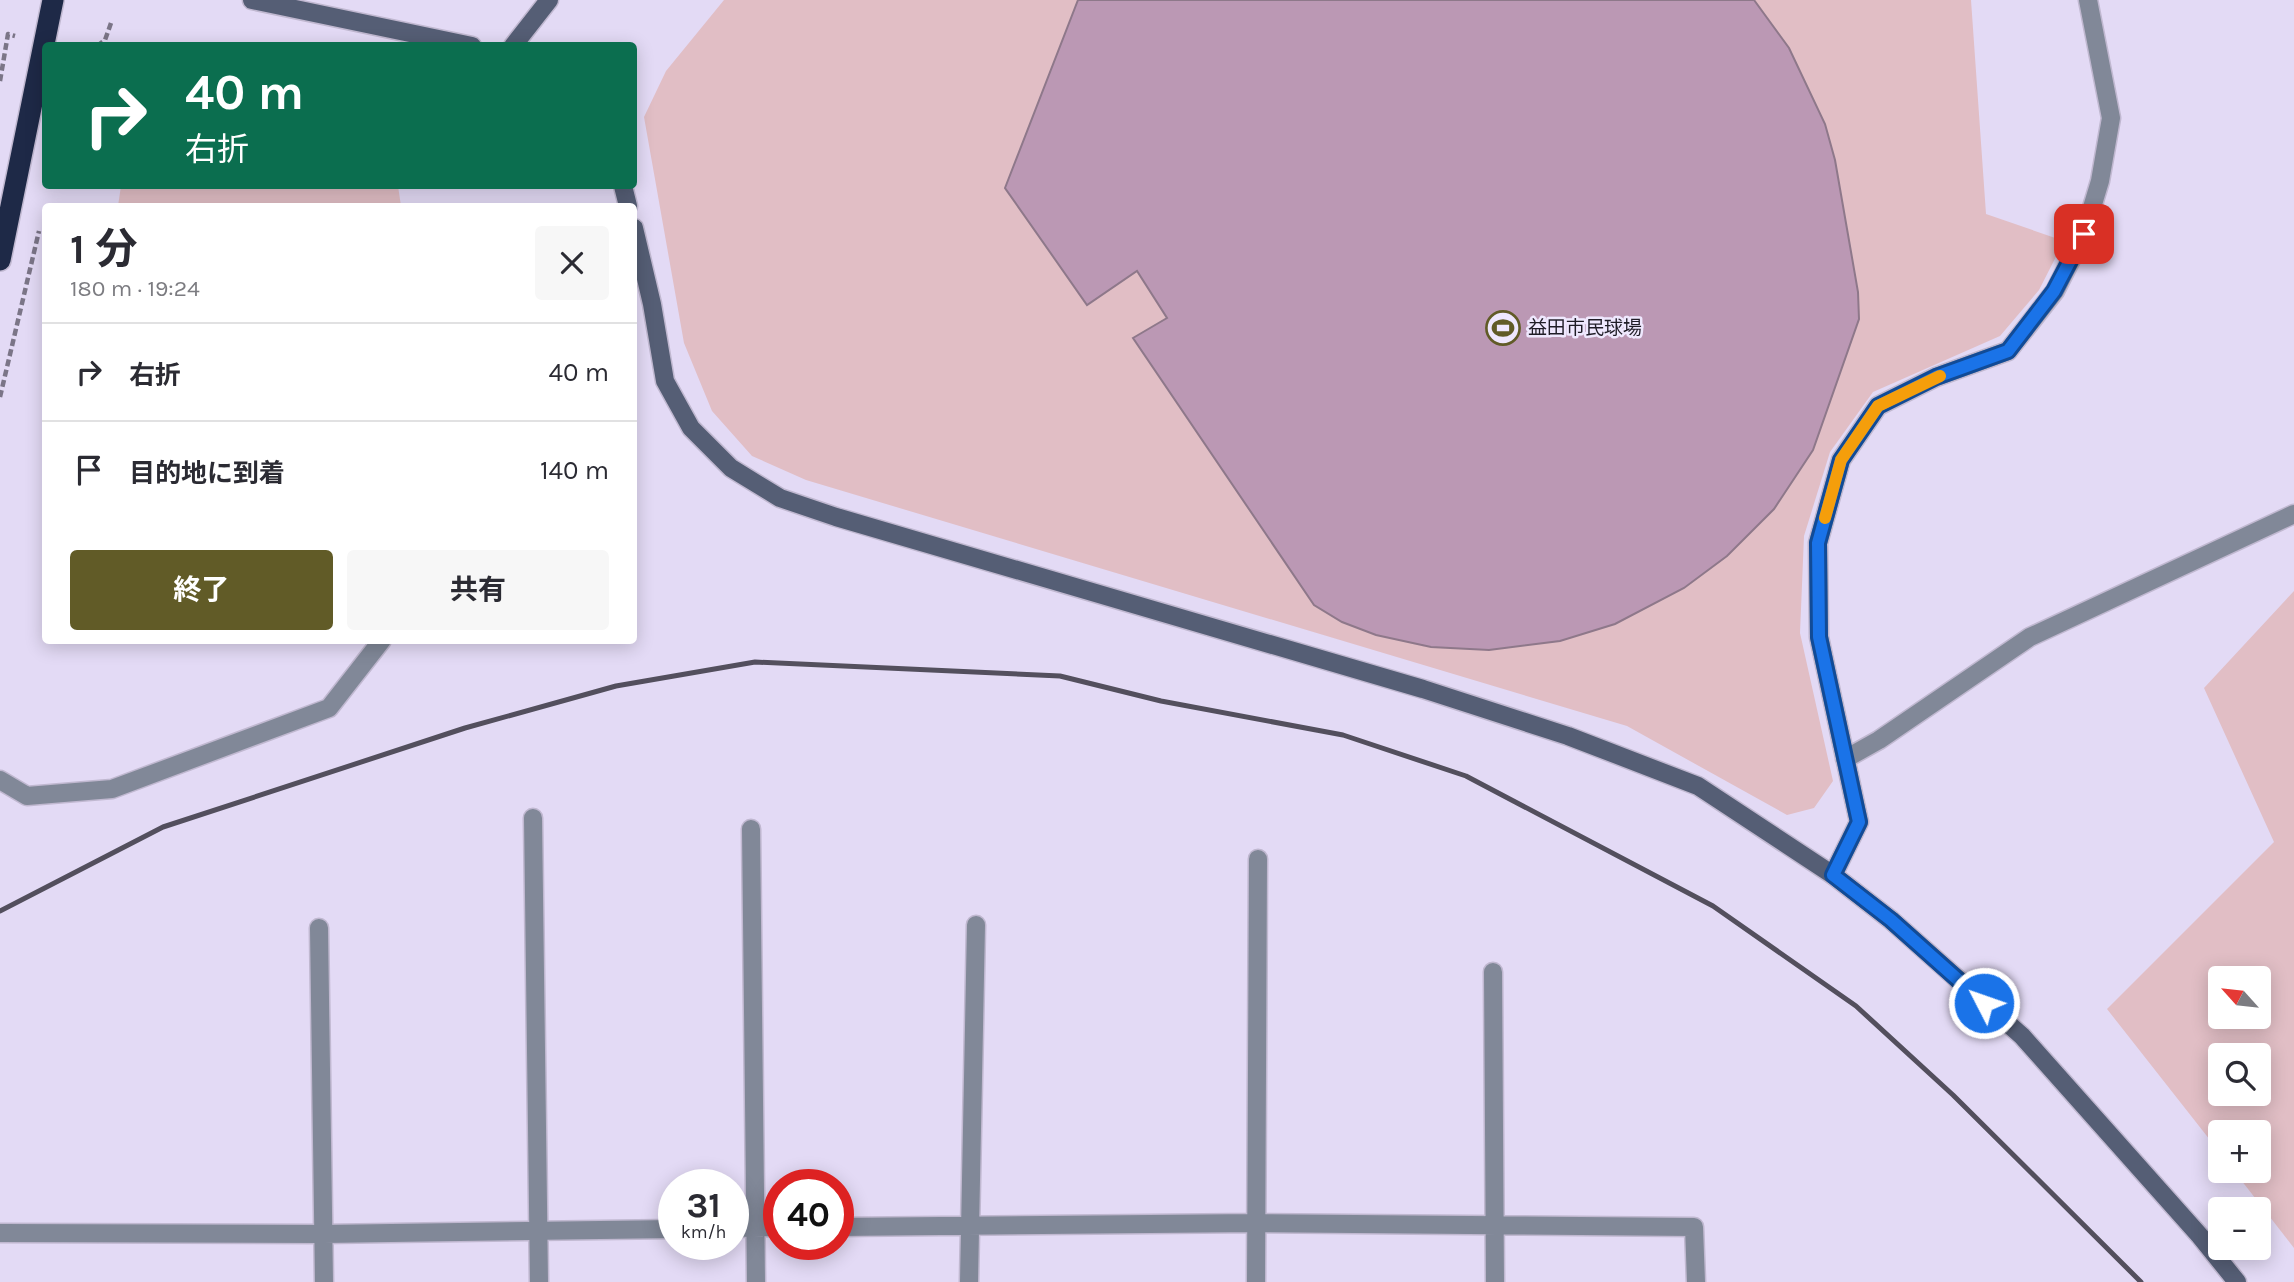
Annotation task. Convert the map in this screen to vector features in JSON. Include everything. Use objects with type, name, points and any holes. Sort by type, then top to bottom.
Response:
[{"type":"highway","points":[[44,42],[53,0]]},
{"type":"highway","points":[[0,260],[42,54]]},
{"type":"street","points":[[253,0],[453,42]]},
{"type":"street","points":[[516,42],[549,0]]},
{"type":"street","points":[[1833,875],[1859,822],[1819,637],[1818,543],[1841,460],[1878,406],[1936,377],[2008,351],[2054,291],[2084,234],[2100,181],[2110,118],[2088,0]]},
{"type":"street","points":[[637,241],[652,304],[664,381],[691,428],[731,468],[780,498],[935,547],[1423,689],[1568,736],[1698,786],[1833,875],[1891,920],[2022,1036],[2200,1236],[2237,1282]]},
{"type":"street","points":[[1845,759],[1879,740],[2030,638],[2294,514]]},
{"type":"street","points":[[0,780],[27,796],[112,789],[329,708],[379,644]]},
{"type":"street","points":[[533,818],[539,1282]]},
{"type":"street","points":[[751,829],[756,1282]]},
{"type":"street","points":[[1256,1282],[1258,859]]},
{"type":"street","points":[[969,1282],[976,925]]},
{"type":"street","points":[[319,928],[324,1282]]},
{"type":"street","points":[[1493,972],[1495,1282]]},
{"type":"street","points":[[854,1227],[1256,1223],[1694,1227],[1696,1282]]},
{"type":"street","points":[[749,1228],[763,1228]]},
{"type":"street","points":[[0,1233],[324,1234],[658,1229]]},
{"type":"path","points":[[103,42],[111,23]]},
{"type":"path","points":[[0,81],[8,34],[15,36]]},
{"type":"path","points":[[0,397],[39,227]]},
{"type":"shaded area","points":[[724,0],[1971,0],[1986,214],[2064,241],[2039,290],[2000,336],[1873,392],[1830,452],[1804,536],[1800,633],[1833,781],[1814,808],[1787,815],[1627,726],[806,480],[752,456],[712,411],[684,343],[644,117],[666,71]]},
{"type":"shaded area","points":[[121,189],[398,189],[401,203],[118,203]]},
{"type":"shaded area","points":[[2294,591],[2294,1248],[2271,1218],[2271,1197],[2254,1197],[2243,1183],[2271,1183],[2271,1120],[2208,1120],[2208,1137],[2107,1009],[2274,842],[2204,688]]},
{"type":"building","name":"益田市民球場","points":[[1078,0],[1754,0],[1789,48],[1825,124],[1835,160],[1858,292],[1859,319],[1813,450],[1774,509],[1727,556],[1684,588],[1615,624],[1560,641],[1489,650],[1431,647],[1376,635],[1342,622],[1314,605],[1133,338],[1167,318],[1137,271],[1087,305],[1005,188]]},
{"type":"railway","points":[[0,911],[163,827],[465,728],[616,686],[755,662],[1060,676],[1161,701],[1343,735],[1466,776],[1713,906],[1856,1006],[1953,1095],[2141,1282]]},
{"type":"slow traffic","points":[[1825,518],[1841,460],[1878,406],[1940,376]]},
{"type":"place","name":"益田市民球場","points":[[1503,328]]},
{"type":"route","points":[[1984,1003],[1891,920],[1833,875],[1859,822],[1819,637],[1818,543],[1841,460],[1878,406],[1936,377],[2008,351],[2054,291],[2084,234]]}]
